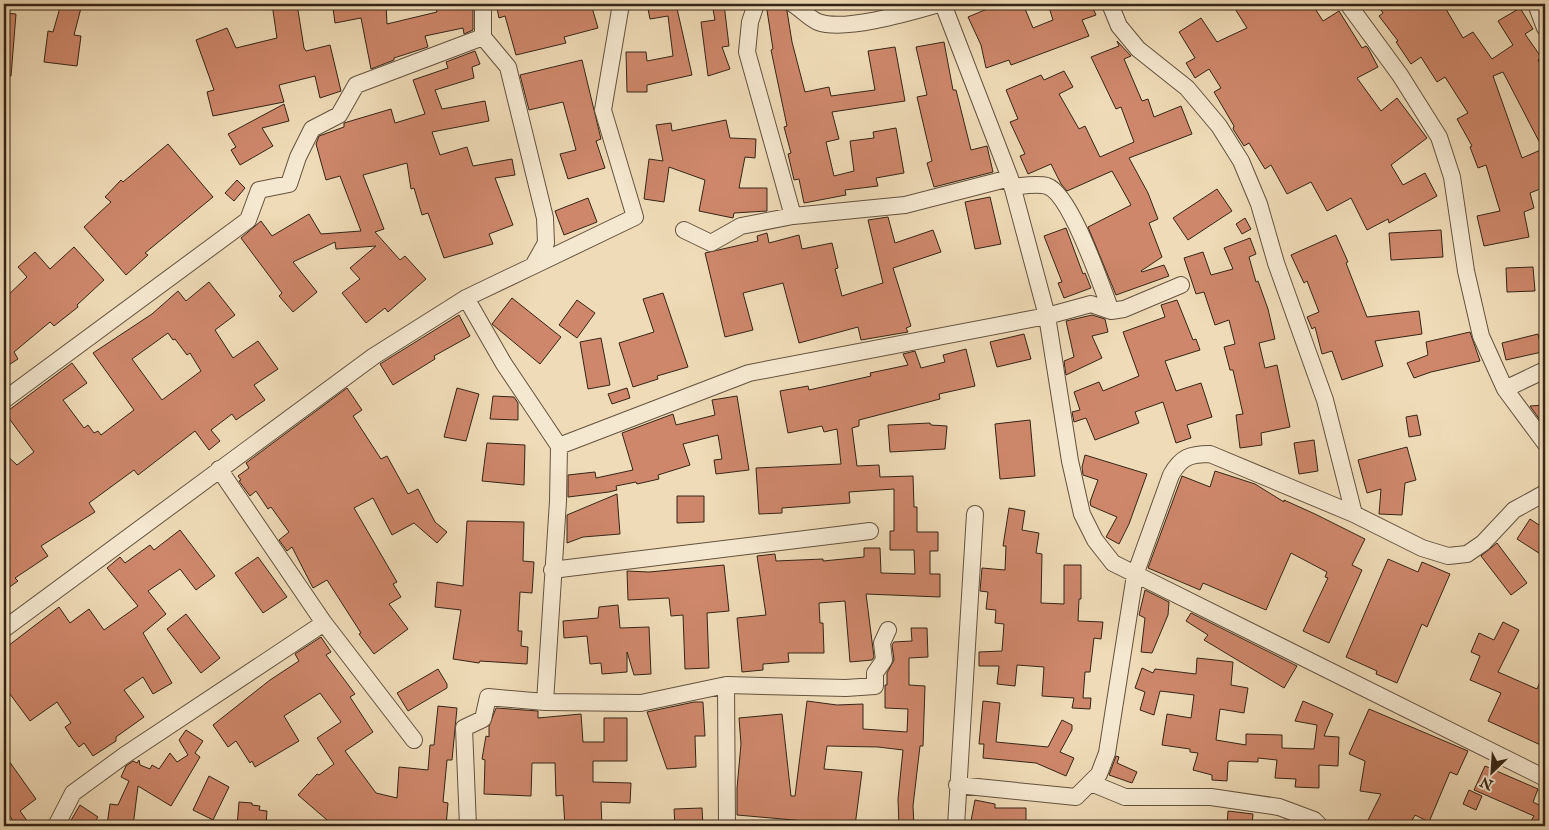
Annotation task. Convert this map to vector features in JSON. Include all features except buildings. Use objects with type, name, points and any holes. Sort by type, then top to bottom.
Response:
[{"type":"street","points":[[483,4],[483,37],[508,67],[545,218],[546,243],[533,266]]},
{"type":"street","points":[[4,629],[374,356],[466,298],[635,217],[604,110],[621,4]]},
{"type":"street","points":[[756,4],[750,22],[747,52],[793,216]]},
{"type":"street","points":[[793,4],[816,21],[829,24],[861,22],[906,14],[939,4]]},
{"type":"street","points":[[943,4],[1011,182],[1047,316],[1070,461],[1082,514],[1095,540],[1113,563],[1135,575],[1545,778]]},
{"type":"street","points":[[1110,4],[1119,26],[1138,49],[1187,88],[1219,126],[1241,161],[1259,204],[1276,263],[1325,400],[1354,514]]},
{"type":"street","points":[[1348,4],[1400,75],[1439,137],[1452,177],[1466,271],[1481,336],[1505,389],[1545,443]]},
{"type":"street","points":[[1536,4],[1545,28]]},
{"type":"street","points":[[4,400],[248,220],[259,190],[289,184],[298,157],[312,129],[340,115],[356,85],[483,37]]},
{"type":"street","points":[[684,230],[711,242],[741,226],[793,216],[905,205],[1011,182],[1045,185],[1056,190],[1075,221],[1111,311]]},
{"type":"street","points":[[559,446],[749,373],[1047,316],[1090,304],[1111,311],[1140,303],[1181,285]]},
{"type":"street","points":[[466,298],[504,364],[559,446],[558,501],[552,570],[545,702]]},
{"type":"street","points":[[1505,389],[1545,370]]},
{"type":"street","points":[[957,785],[1076,797],[1099,774],[1107,753],[1135,575],[1171,475],[1178,462],[1189,455],[1210,454],[1354,514],[1422,548],[1448,556],[1467,554],[1483,543],[1514,510],[1545,493]]},
{"type":"street","points":[[219,469],[324,623],[414,740]]},
{"type":"street","points":[[956,826],[975,514]]},
{"type":"street","points":[[552,570],[870,531]]},
{"type":"street","points":[[56,826],[74,793],[125,754],[324,623]]},
{"type":"street","points":[[468,826],[464,728],[483,719],[488,697],[545,702],[641,703],[726,685],[846,688],[875,686],[875,673],[884,660],[882,643],[888,630]]},
{"type":"street","points":[[726,685],[727,826]]},
{"type":"street","points":[[1091,784],[1125,797],[1211,797],[1279,807],[1314,820],[1320,826]]}]
